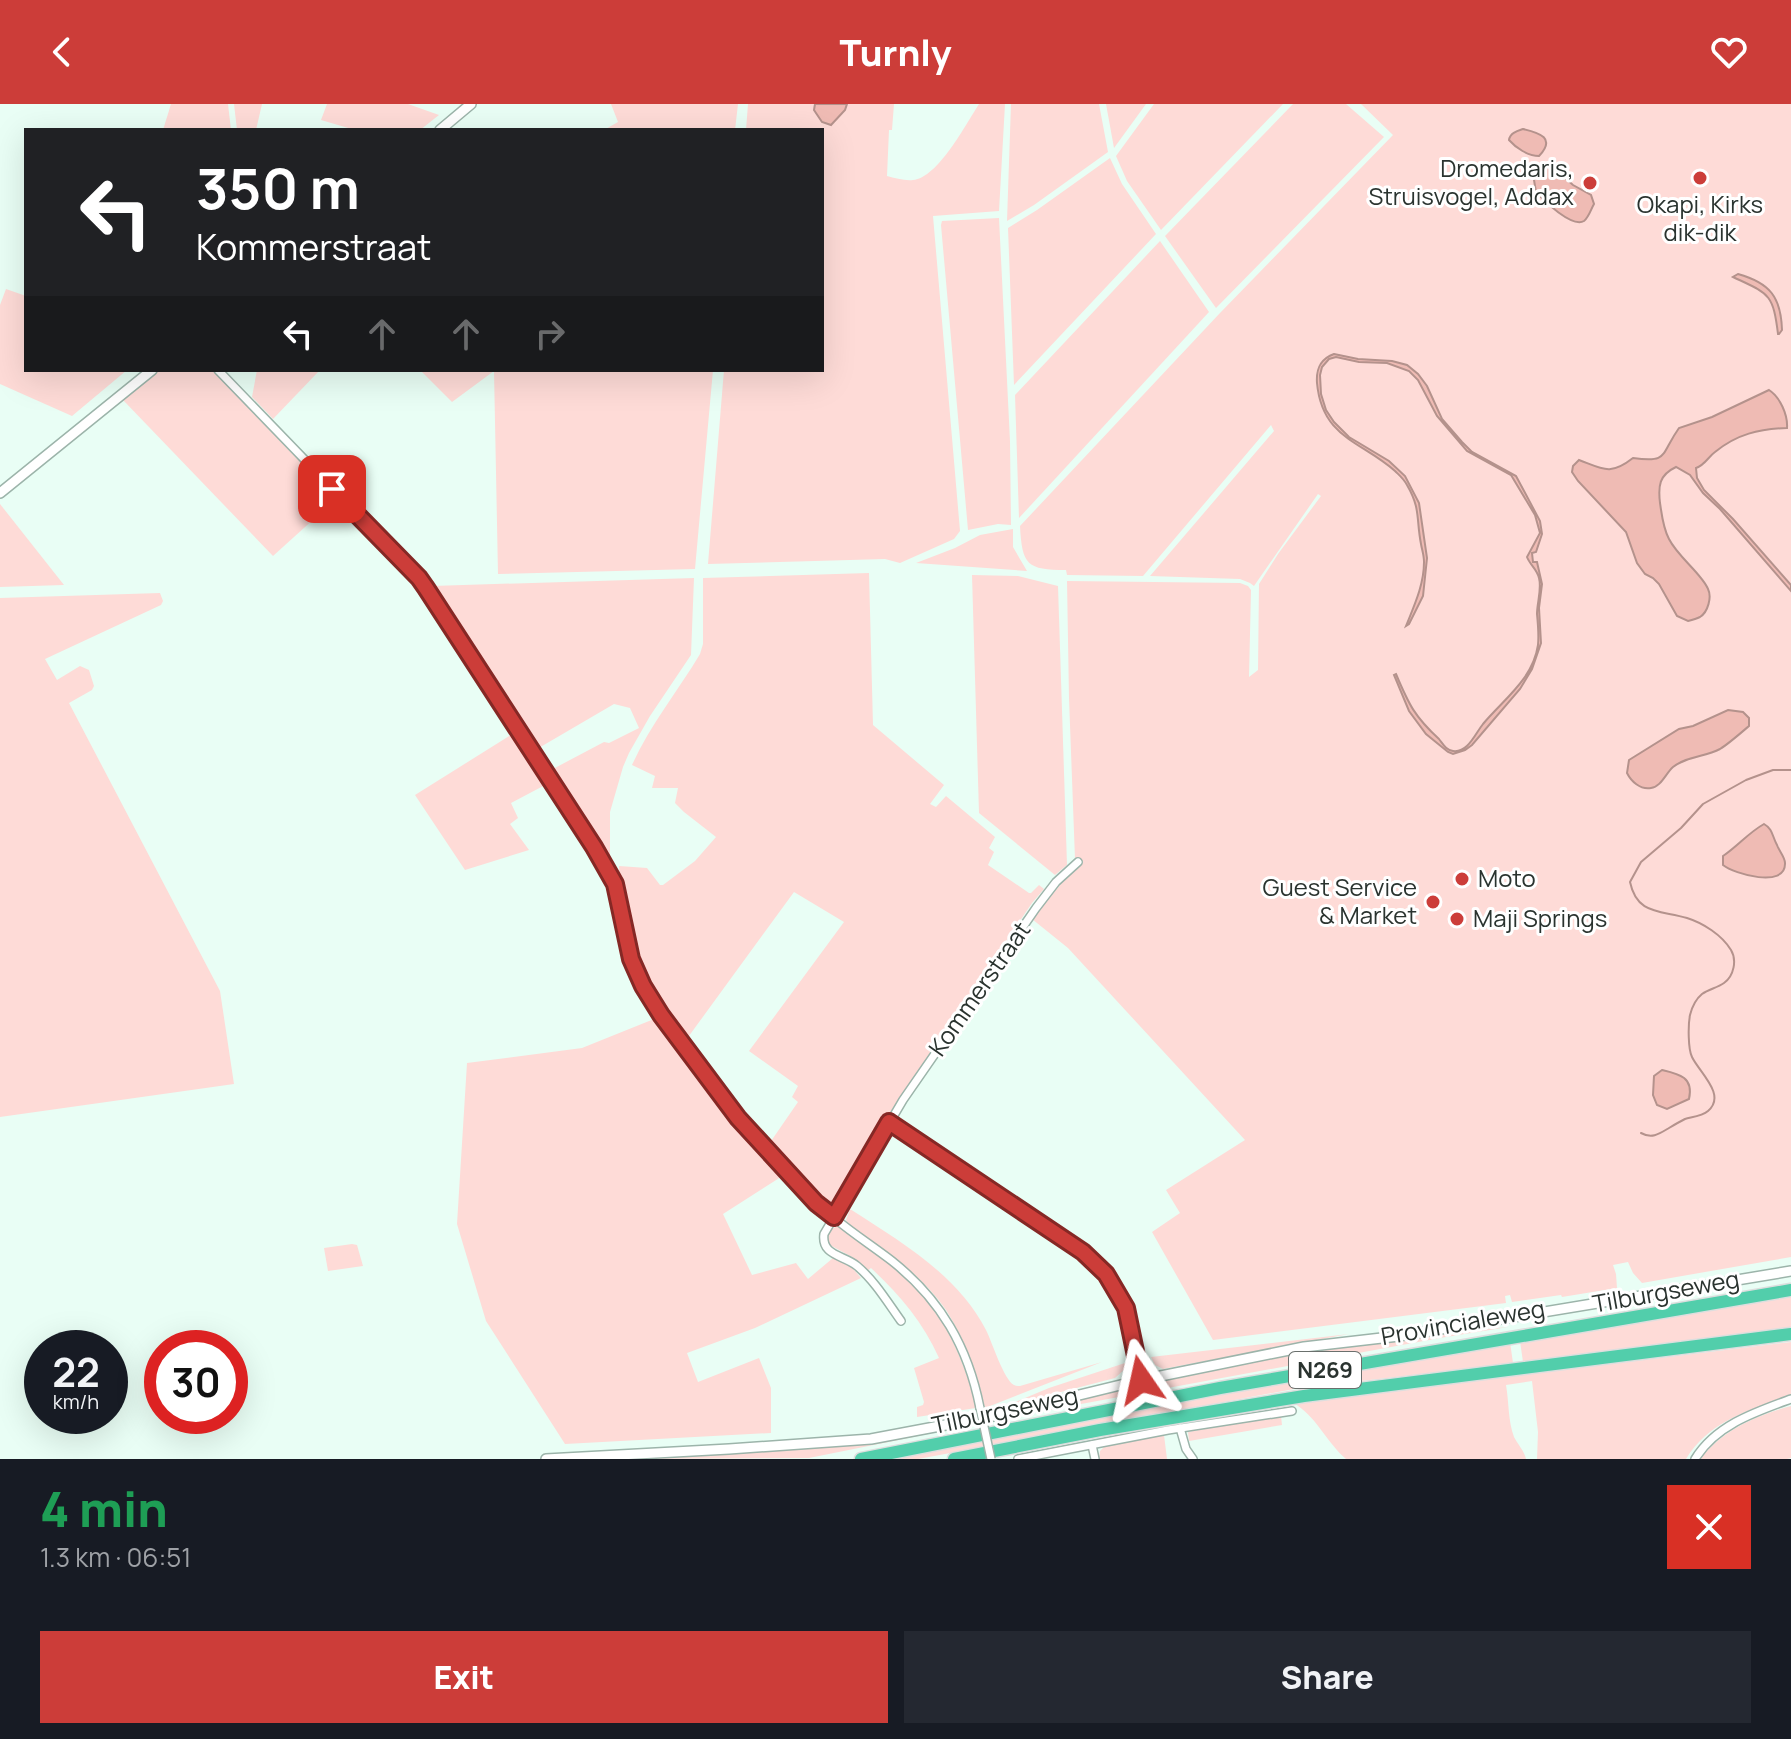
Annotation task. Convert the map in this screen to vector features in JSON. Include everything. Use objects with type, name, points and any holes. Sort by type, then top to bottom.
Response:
[{"type":"highway","name":"Provincialeweg","points":[[861,1459],[1220,1388],[1791,1290]]},
{"type":"highway","name":"Provincialeweg","points":[[954,1459],[1100,1430],[1304,1396],[1791,1334]]},
{"type":"street","points":[[442,128],[471,104]]},
{"type":"street","points":[[0,493],[150,372]]},
{"type":"street","points":[[220,372],[426,588],[615,884],[631,959],[643,986],[738,1118],[816,1203],[894,1263],[932,1298],[950,1324],[976,1387],[991,1459]]},
{"type":"street","name":"Kommerstraat","points":[[834,1217],[889,1122],[1018,932],[1056,882],[1078,862]]},
{"type":"street","points":[[889,1122],[1083,1252],[1106,1274],[1126,1308],[1141,1380]]},
{"type":"street","points":[[834,1217],[824,1234],[825,1247],[856,1265],[901,1321]]},
{"type":"street","name":"Tilburgseweg","points":[[546,1459],[871,1439],[993,1416],[1141,1380],[1304,1347],[1399,1336],[1791,1271]]},
{"type":"street","points":[[1695,1459],[1704,1444],[1725,1428],[1758,1410],[1791,1399]]},
{"type":"street","points":[[1018,1459],[1180,1428],[1292,1411]]},
{"type":"street","points":[[1180,1428],[1186,1449],[1193,1459]]},
{"type":"street","points":[[1092,1445],[1095,1459]]},
{"type":"shaded area","points":[[171,104],[228,104],[231,128],[164,128]]},
{"type":"shaded area","points":[[234,104],[262,104],[256,128],[237,128]]},
{"type":"shaded area","points":[[327,104],[408,104],[439,115],[423,128],[348,128],[321,120]]},
{"type":"shaded area","points":[[611,104],[738,104],[735,128],[608,128],[618,122]]},
{"type":"shaded area","points":[[748,104],[815,104],[814,110],[822,121],[831,125],[847,104],[894,104],[892,130],[889,130],[887,176],[910,180],[932,170],[979,104],[1005,104],[999,211],[933,216],[960,531],[954,539],[900,563],[885,559],[708,564],[724,372],[824,372],[824,128],[746,128]]},
{"type":"shaded area","points":[[815,104],[847,104],[831,125],[822,122],[814,110]]},
{"type":"shaded area","points":[[1011,104],[1099,104],[1108,152],[1007,221]]},
{"type":"shaded area","points":[[1106,104],[1146,104],[1114,148]]},
{"type":"shaded area","points":[[1154,104],[1283,104],[1161,230],[1127,181],[1116,156]]},
{"type":"shaded area","points":[[1293,104],[1346,104],[1384,137],[1216,308],[1165,236]]},
{"type":"shaded area","points":[[1361,104],[1791,104],[1791,1257],[1642,1283],[1628,1262],[1613,1265],[1617,1288],[1512,1302],[1510,1295],[1505,1296],[1506,1303],[1213,1340],[1152,1232],[1180,1213],[1166,1190],[1245,1140],[1068,948],[1032,919],[1078,859],[1075,859],[1067,581],[1240,583],[1248,586],[1251,590],[1249,677],[1258,670],[1259,584],[1321,496],[1318,494],[1254,586],[1240,579],[1150,576],[1274,431],[1271,425],[1143,576],[1067,575],[1066,570],[1035,566],[1025,557],[1020,526],[1393,135]]},
{"type":"shaded area","points":[[1523,129],[1544,137],[1546,145],[1539,156],[1522,151],[1509,140],[1512,134]]},
{"type":"shaded area","points":[[1110,158],[1122,184],[1156,234],[1014,385],[1008,228]]},
{"type":"shaded area","points":[[1551,167],[1591,195],[1594,204],[1584,221],[1566,217],[1536,192],[1534,180],[1543,168]]},
{"type":"shaded area","points":[[999,218],[1011,525],[998,524],[968,530],[941,225],[942,221]]},
{"type":"shaded area","points":[[1160,241],[1209,312],[1019,518],[1015,395]]},
{"type":"shaded area","points":[[1738,274],[1758,282],[1772,293],[1781,318],[1782,330],[1779,334],[1774,310],[1767,296],[1733,277]]},
{"type":"shaded area","points":[[6,289],[24,295],[24,372],[125,372],[72,416],[0,384],[0,305]]},
{"type":"shaded area","points":[[1334,354],[1407,365],[1427,386],[1442,419],[1462,442],[1472,452],[1516,476],[1540,521],[1542,534],[1536,552],[1532,553],[1542,584],[1539,608],[1541,643],[1532,669],[1520,689],[1472,745],[1453,754],[1426,734],[1409,711],[1394,675],[1418,717],[1448,749],[1458,751],[1467,746],[1524,678],[1535,657],[1540,582],[1527,557],[1540,533],[1535,515],[1511,475],[1467,451],[1437,416],[1418,380],[1409,371],[1387,363],[1336,357],[1329,359],[1320,375],[1326,410],[1349,437],[1389,461],[1405,476],[1419,503],[1427,558],[1423,596],[1406,626],[1424,571],[1416,508],[1401,477],[1345,436],[1327,416],[1320,401],[1317,373],[1322,362]]},
{"type":"shaded area","points":[[157,372],[214,372],[336,499],[273,556],[123,400]]},
{"type":"shaded area","points":[[257,372],[318,372],[273,419],[252,397]]},
{"type":"shaded area","points":[[422,372],[493,372],[452,402]]},
{"type":"shaded area","points":[[494,372],[713,372],[695,569],[498,574]]},
{"type":"shaded area","points":[[1769,390],[1782,407],[1787,428],[1758,431],[1732,441],[1696,468],[1697,478],[1704,490],[1791,585],[1791,591],[1690,475],[1676,467],[1663,477],[1660,486],[1664,526],[1673,546],[1705,583],[1710,596],[1703,615],[1688,621],[1677,616],[1659,584],[1645,574],[1637,563],[1626,532],[1578,481],[1572,472],[1573,466],[1579,460],[1612,469],[1633,458],[1658,458],[1666,451],[1679,428],[1712,417]]},
{"type":"shaded area","points":[[0,504],[64,585],[0,587]]},
{"type":"shaded area","points":[[1013,529],[1013,547],[1027,571],[916,563],[980,535]]},
{"type":"shaded area","points":[[869,573],[873,725],[944,785],[930,804],[936,807],[946,796],[995,837],[989,848],[994,852],[988,865],[1029,893],[1039,885],[1044,889],[911,1082],[836,1206],[833,1206],[769,1144],[798,1102],[792,1097],[798,1086],[749,1051],[844,922],[794,892],[686,1040],[649,988],[636,960],[624,913],[619,866],[647,868],[663,885],[695,861],[716,837],[675,803],[678,788],[652,788],[655,776],[632,765],[700,654],[703,644],[703,578]]},
{"type":"shaded area","points":[[972,575],[1018,576],[1058,586],[1067,865],[1055,875],[979,813]]},
{"type":"shaded area","points":[[694,578],[691,655],[650,716],[623,767],[610,812],[610,860],[551,770],[604,742],[609,743],[639,728],[630,708],[614,704],[537,749],[432,586]]},
{"type":"shaded area","points":[[160,593],[161,605],[45,659],[57,680],[80,666],[89,670],[94,686],[92,690],[69,703],[220,991],[234,1084],[0,1117],[0,598]]},
{"type":"shaded area","points":[[1728,710],[1743,712],[1749,718],[1749,726],[1723,747],[1678,763],[1655,787],[1647,788],[1633,782],[1627,773],[1629,760],[1679,729]]},
{"type":"shaded area","points":[[514,733],[547,784],[511,803],[518,818],[510,824],[529,850],[465,870],[415,795]]},
{"type":"shaded area","points":[[1764,824],[1771,830],[1784,858],[1783,871],[1777,876],[1758,877],[1723,865],[1723,856]]},
{"type":"shaded area","points":[[659,1017],[721,1104],[784,1175],[723,1214],[752,1275],[796,1263],[808,1279],[833,1258],[850,1265],[861,1278],[755,1328],[687,1353],[698,1382],[759,1358],[771,1388],[771,1433],[565,1444],[486,1321],[457,1224],[467,1063],[582,1048]]},
{"type":"shaded area","points":[[1662,1070],[1687,1081],[1689,1099],[1667,1109],[1657,1105],[1653,1095],[1654,1076]]},
{"type":"shaded area","points":[[850,1209],[926,1261],[960,1292],[986,1330],[1002,1369],[1014,1385],[1020,1386],[1102,1362],[985,1408],[969,1357],[946,1310],[913,1274],[848,1224],[846,1220]]},
{"type":"shaded area","points":[[841,1227],[888,1263],[931,1305],[959,1355],[976,1408],[917,1417],[917,1407],[924,1402],[914,1368],[939,1358],[918,1321],[892,1288],[871,1268],[867,1271],[852,1257],[828,1244],[827,1231]]},
{"type":"shaded area","points":[[357,1245],[363,1266],[328,1271],[324,1248]]},
{"type":"shaded area","points":[[1791,1296],[1791,1329],[1523,1362],[1520,1341]]},
{"type":"shaded area","points":[[1508,1327],[1010,1417],[1199,1371],[1276,1356],[1386,1339]]},
{"type":"shaded area","points":[[1349,1334],[1163,1369],[1155,1365],[1151,1357]]},
{"type":"shaded area","points":[[1510,1342],[1513,1363],[1294,1389],[918,1459],[878,1459],[1444,1352]]},
{"type":"shaded area","points":[[1791,1342],[1791,1396],[1732,1418],[1706,1435],[1686,1459],[1537,1459],[1538,1432],[1532,1381],[1506,1385],[1512,1431],[1526,1459],[1346,1459],[1308,1414],[1293,1403]]},
{"type":"shaded area","points":[[1125,1363],[1125,1369],[1115,1378],[1003,1407],[1049,1388]]},
{"type":"shaded area","points":[[1791,1406],[1791,1458],[1700,1459],[1719,1439],[1741,1425]]},
{"type":"shaded area","points":[[1281,1416],[1282,1425],[1189,1441],[1188,1432]]},
{"type":"shaded area","points":[[933,1433],[809,1458],[638,1459],[786,1449]]},
{"type":"shaded area","points":[[1164,1435],[1167,1459],[1099,1459],[1100,1451],[1105,1446]]},
{"type":"waterway","points":[[1641,1133],[1649,1136],[1659,1134],[1685,1119],[1706,1113],[1713,1105],[1713,1091],[1691,1053],[1689,1019],[1698,998],[1727,980],[1734,963],[1731,950],[1706,926],[1644,906],[1633,893],[1630,882],[1641,862],[1681,828],[1703,804],[1746,780],[1773,770],[1791,770]]},
{"type":"place","name":"Okapi, Kirks dik-dik","points":[[1700,178]]},
{"type":"place","name":"Dromedaris, Struisvogel, Addax","points":[[1590,183]]},
{"type":"place","name":"Moto","points":[[1462,879]]},
{"type":"place","name":"Guest Service & Market","points":[[1433,902]]},
{"type":"place","name":"Maji Springs","points":[[1457,919]]},
{"type":"route","points":[[332,489],[419,578],[594,847],[615,884],[631,959],[643,986],[738,1118],[816,1203],[834,1217],[889,1122],[1083,1252],[1106,1274],[1126,1308],[1141,1380]]}]
